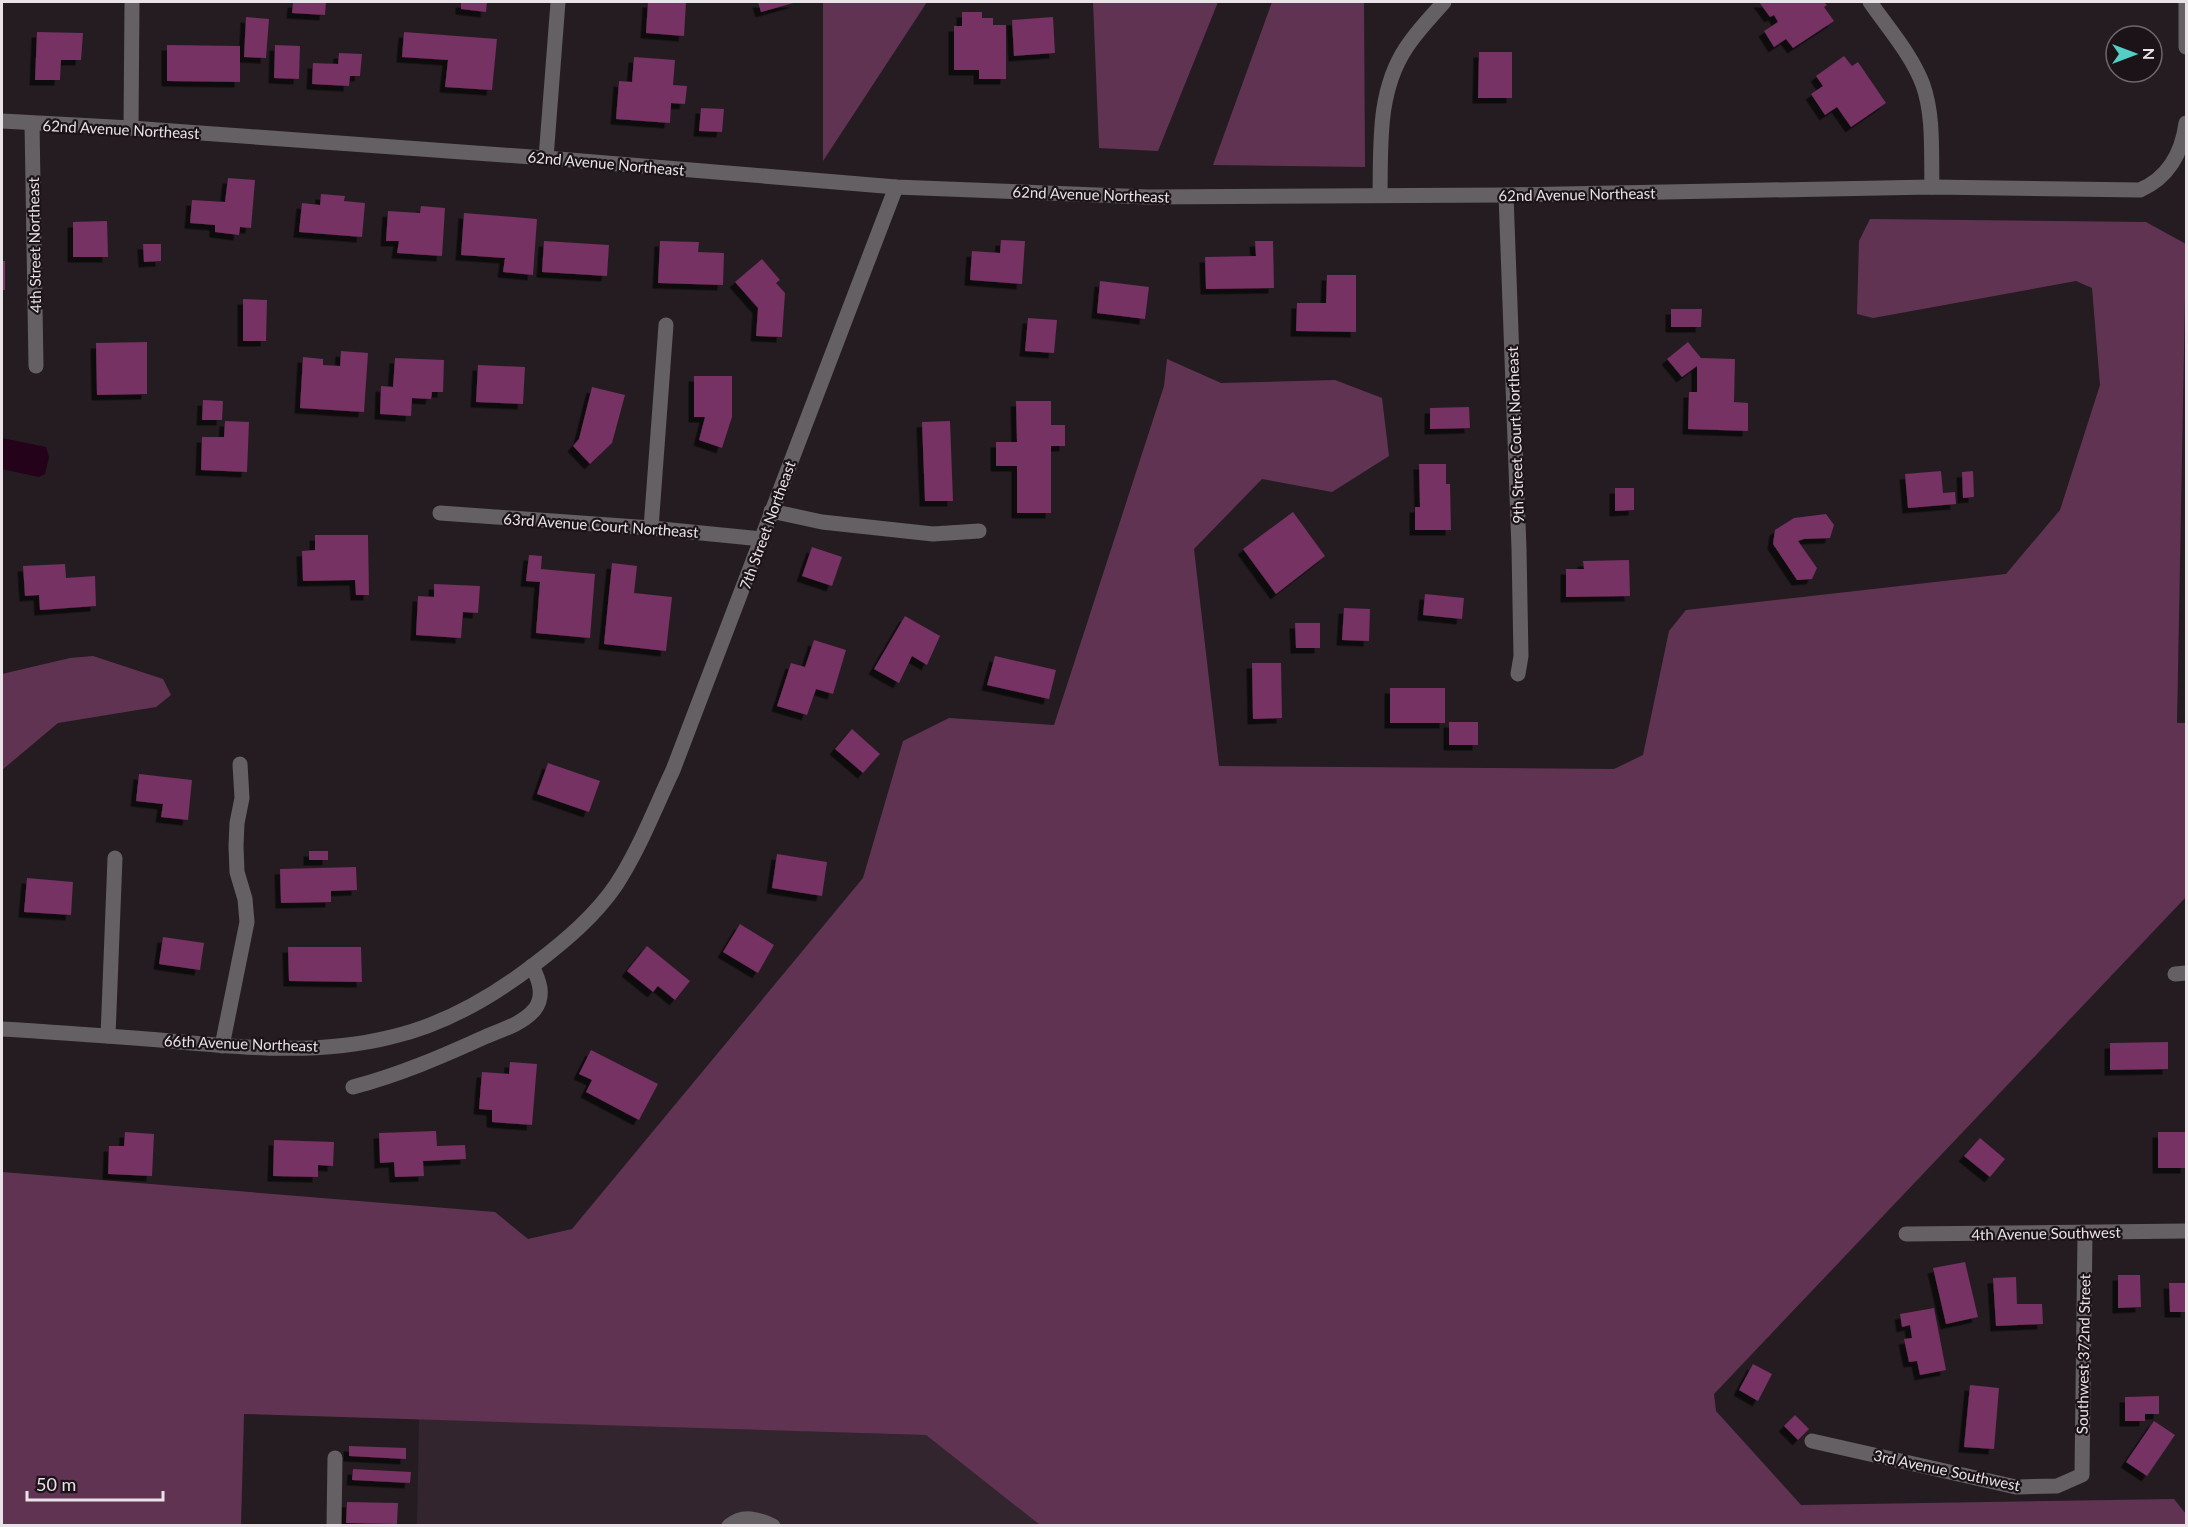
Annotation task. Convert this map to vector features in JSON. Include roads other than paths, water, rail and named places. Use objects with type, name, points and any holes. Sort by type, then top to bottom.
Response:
[{"type":"street","points":[[131,128],[132,2]]},
{"type":"street","points":[[546,158],[558,2]]},
{"type":"street","points":[[1380,195],[1382,112],[1387,91],[1405,50],[1426,21],[1444,2]]},
{"type":"street","points":[[1870,2],[1915,68],[1923,86],[1930,128],[1932,187]]},
{"type":"street","points":[[2186,2],[2187,47]]},
{"type":"street","name":"62nd Avenue Northeast","points":[[2,121],[546,158],[896,187],[1148,197],[1506,195],[1932,187],[2140,190],[2152,185],[2173,163],[2187,123]]},
{"type":"street","name":"4th Street Northeast","points":[[32,123],[36,366]]},
{"type":"street","name":"7th Street Northeast","points":[[631,860],[673,771],[896,187]]},
{"type":"street","name":"9th Street Court Northeast","points":[[1506,195],[1520,549],[1521,656],[1518,674]]},
{"type":"street","points":[[651,528],[666,325]]},
{"type":"street","points":[[771,511],[822,522],[933,534],[979,531]]},
{"type":"street","name":"63rd Avenue Court Northeast","points":[[440,513],[762,538]]},
{"type":"street","points":[[222,1046],[247,922],[245,899],[237,872],[237,823],[242,798],[240,764]]},
{"type":"street","points":[[108,1036],[115,858]]},
{"type":"street","name":"66th Avenue Northeast","points":[[2,1029],[222,1046],[302,1049],[390,1038],[463,1010],[501,989],[571,936],[603,902],[631,860]]},
{"type":"street","points":[[353,1087],[383,1079],[444,1056],[516,1023],[534,1011],[539,1001],[539,980],[532,966]]},
{"type":"street","name":"4th Avenue Southwest","points":[[1906,1234],[2187,1231]]},
{"type":"street","name":"Southwest 372nd Street","points":[[2082,1475],[2085,1233]]},
{"type":"street","name":"3rd Avenue Southwest","points":[[1812,1441],[2016,1486],[2057,1486],[2082,1475]]},
{"type":"street","points":[[334,1526],[335,1458]]},
{"type":"street","points":[[729,1526],[734,1521],[745,1518],[759,1519],[773,1526]]}]
